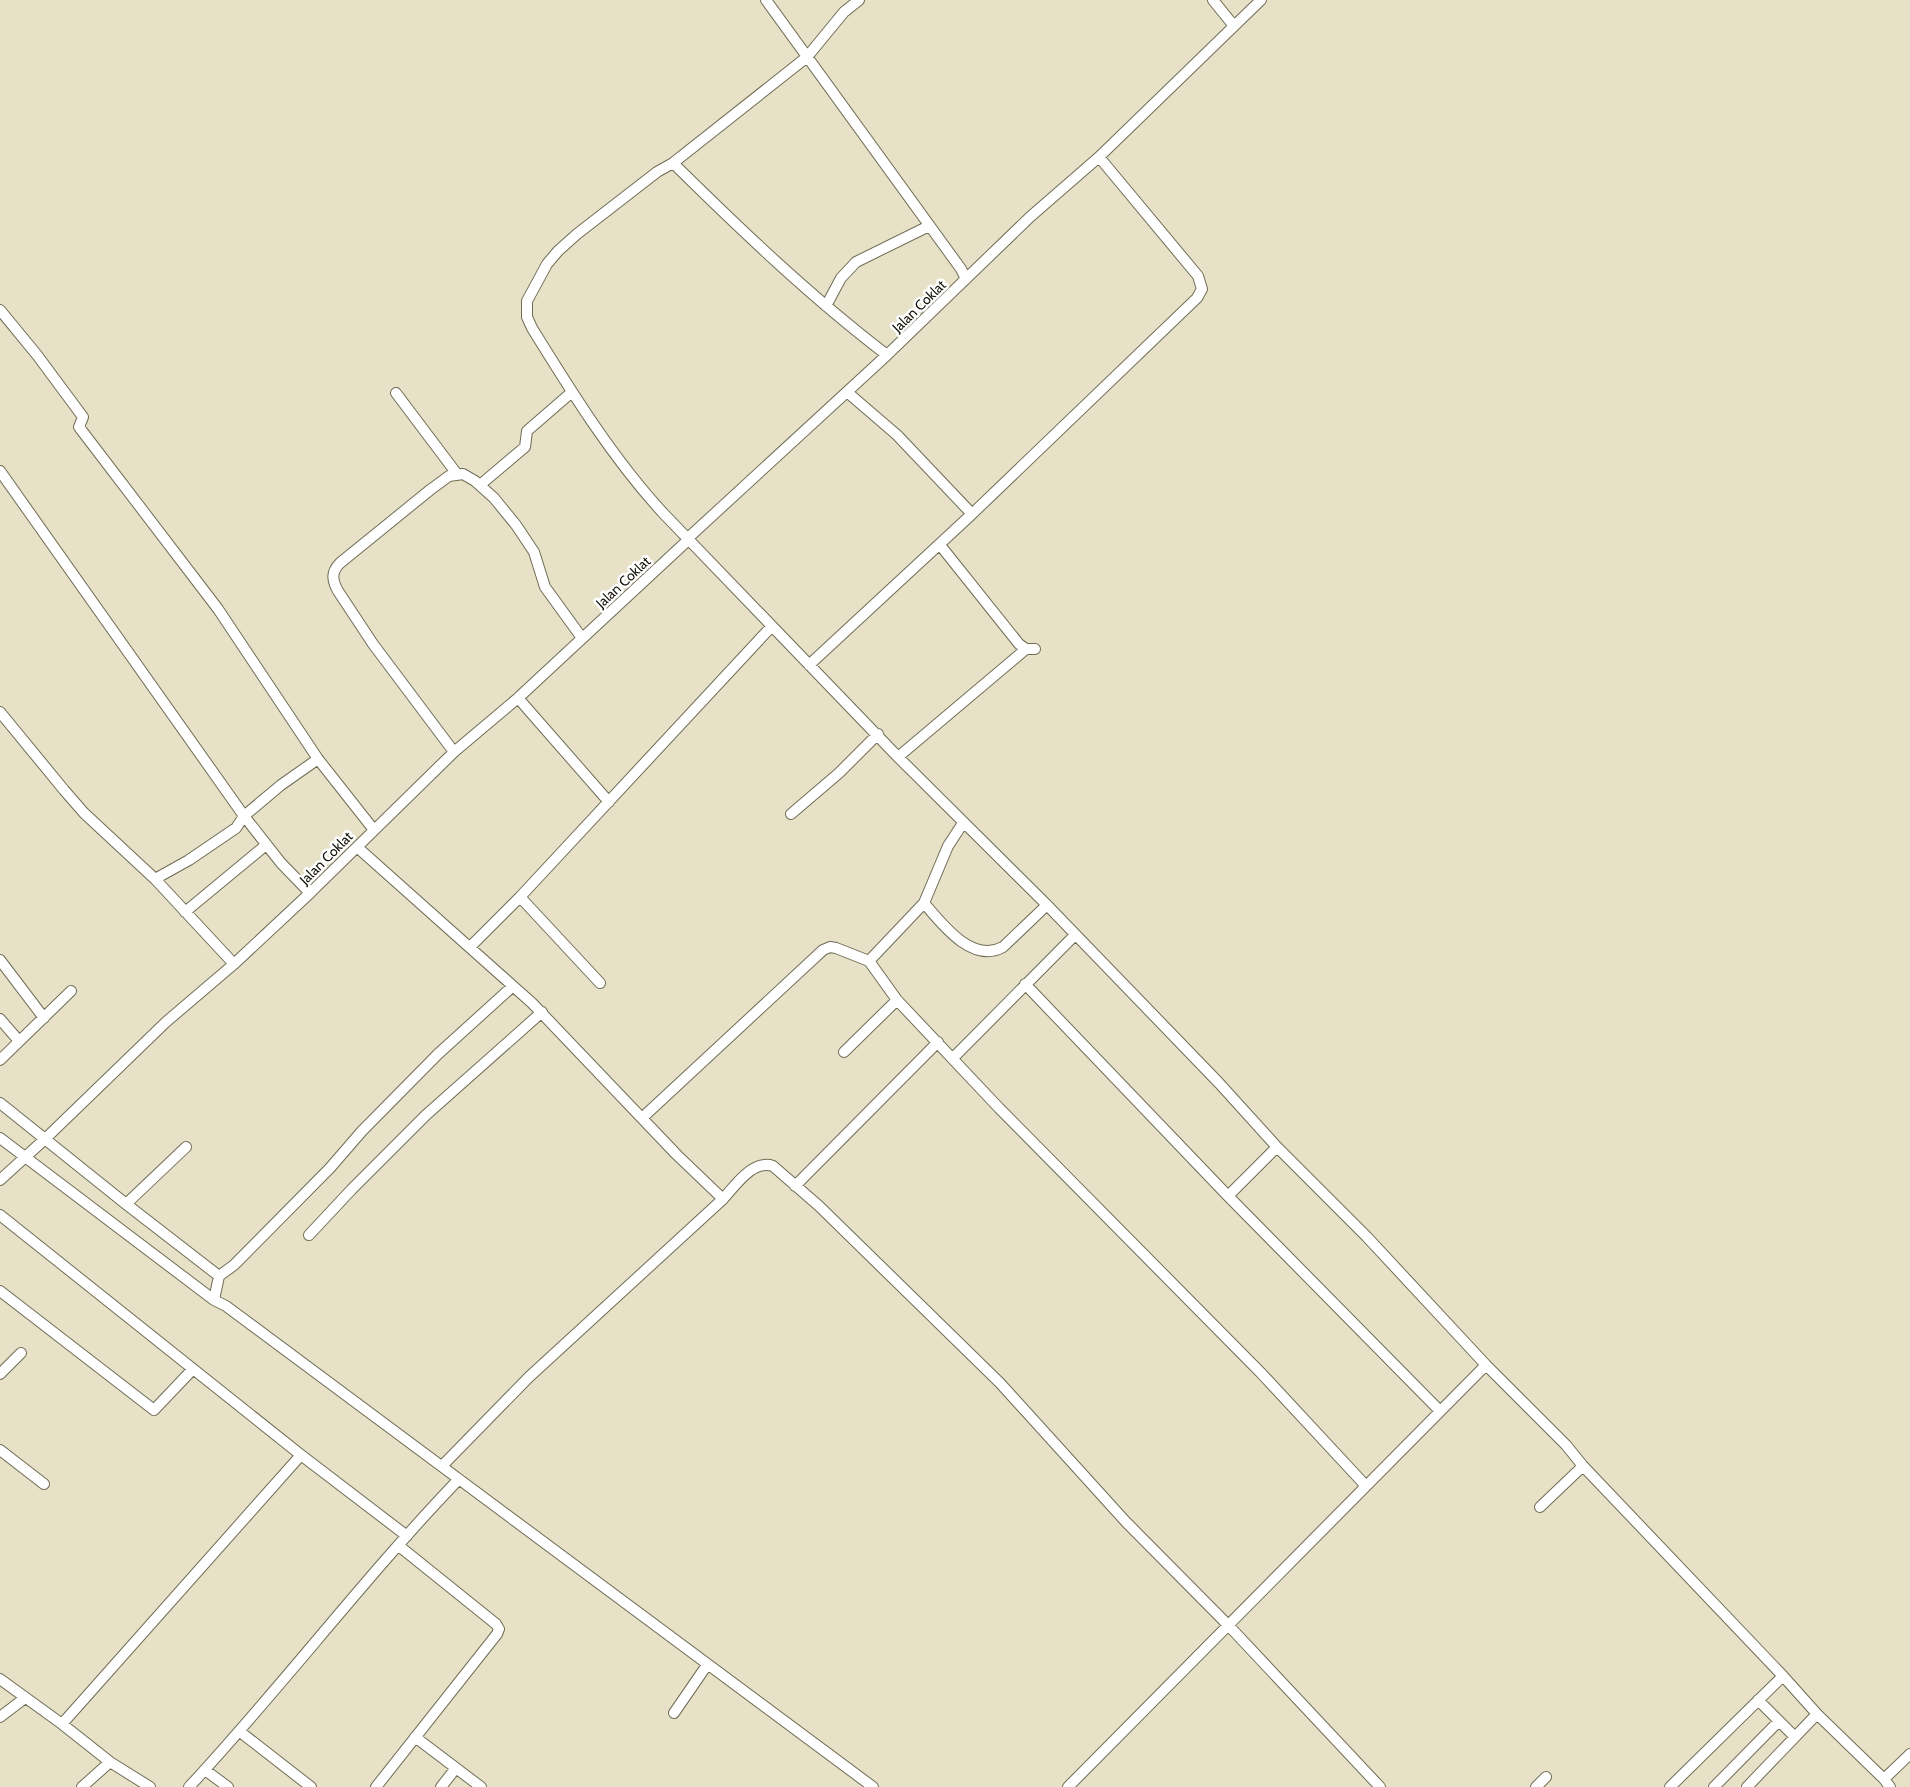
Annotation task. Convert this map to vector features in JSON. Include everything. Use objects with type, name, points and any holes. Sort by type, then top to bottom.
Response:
[{"type":"street","points":[[766,0],[961,269],[966,279]]},
{"type":"street","points":[[859,0],[844,12],[807,57],[673,163],[657,172],[577,234],[558,251],[540,277],[527,301],[527,318],[532,328],[572,392],[646,494],[898,757],[1047,905],[1212,1076],[1277,1147],[1367,1237],[1486,1365],[1556,1435],[1817,1714],[1887,1783],[1910,1754]]},
{"type":"street","points":[[1213,0],[1234,26]]},
{"type":"street","name":"Jalan Coklat","points":[[0,1180],[166,1022],[234,964],[310,894],[454,752],[518,698],[686,542],[688,538],[887,356],[1030,217],[1099,157],[1261,0]]},
{"type":"street","points":[[809,665],[940,545],[1197,298],[1202,289],[1198,276],[1099,157]]},
{"type":"street","points":[[673,163],[718,208],[839,319],[887,356]]},
{"type":"street","points":[[826,306],[841,278],[856,262],[929,226]]},
{"type":"street","points":[[0,310],[37,355],[83,417],[79,427],[218,609],[314,761],[374,830]]},
{"type":"street","points":[[480,485],[525,447],[527,431],[572,392]]},
{"type":"street","points":[[847,392],[897,435],[972,514]]},
{"type":"street","points":[[396,393],[457,474]]},
{"type":"street","points":[[0,471],[244,816],[266,845],[310,894]]},
{"type":"street","points":[[454,752],[373,644],[334,584],[333,576],[336,567],[355,550],[449,476],[457,474],[467,476],[494,498],[530,546],[545,587],[582,638]]},
{"type":"street","points":[[898,757],[1031,649],[1019,644],[940,545]]},
{"type":"street","points":[[470,947],[520,897],[772,626]]},
{"type":"street","points":[[518,698],[609,802]]},
{"type":"street","points":[[0,712],[84,813],[114,843],[155,879],[234,964]]},
{"type":"street","points":[[791,814],[839,773],[878,734]]},
{"type":"street","points":[[155,879],[189,860],[236,828],[244,816],[314,761]]},
{"type":"street","points":[[868,962],[924,903],[948,846],[963,823]]},
{"type":"street","points":[[186,912],[266,845]]},
{"type":"street","points":[[357,847],[542,1012],[642,1118],[723,1199]]},
{"type":"street","points":[[520,897],[600,983]]},
{"type":"street","points":[[924,903],[967,946],[978,950],[997,950],[1003,947],[1047,905]]},
{"type":"street","points":[[952,1058],[1075,936]]},
{"type":"street","points":[[642,1118],[823,950],[836,948],[868,962],[898,1000],[999,1108],[1261,1373],[1366,1486]]},
{"type":"street","points":[[0,960],[44,1018]]},
{"type":"street","points":[[1026,984],[1228,1196],[1440,1411]]},
{"type":"street","points":[[214,1300],[219,1276],[234,1265],[323,1175],[438,1054],[513,986]]},
{"type":"street","points":[[0,1060],[71,991]]},
{"type":"street","points":[[844,1052],[898,1000]]},
{"type":"street","points":[[309,1235],[426,1115],[542,1012]]},
{"type":"street","points":[[0,1019],[19,1041]]},
{"type":"street","points":[[795,1186],[938,1042]]},
{"type":"street","points":[[3,1107],[219,1276]]},
{"type":"street","points":[[0,1138],[214,1300],[226,1306],[873,1787]]},
{"type":"street","points":[[126,1204],[186,1147]]},
{"type":"street","points":[[1228,1196],[1277,1147]]},
{"type":"street","points":[[442,1466],[529,1377],[723,1199],[752,1169],[766,1164],[773,1166],[819,1206],[1000,1383],[1126,1522],[1229,1626],[1380,1787]]},
{"type":"street","points":[[0,1215],[301,1455],[407,1536]]},
{"type":"street","points":[[0,1292],[154,1410],[193,1369]]},
{"type":"street","points":[[0,1374],[21,1353]]},
{"type":"street","points":[[1068,1787],[1486,1365]]},
{"type":"street","points":[[0,1450],[44,1484]]},
{"type":"street","points":[[62,1724],[301,1455]]},
{"type":"street","points":[[1540,1507],[1583,1466]]},
{"type":"street","points":[[189,1787],[239,1731],[369,1577],[459,1479]]},
{"type":"street","points":[[376,1787],[499,1629],[496,1624],[399,1546]]},
{"type":"street","points":[[674,1713],[707,1665]]},
{"type":"street","points":[[1670,1787],[1783,1676]]},
{"type":"street","points":[[0,1680],[62,1724],[110,1762],[150,1787]]},
{"type":"street","points":[[0,1717],[25,1698]]},
{"type":"street","points":[[1758,1700],[1795,1737]]},
{"type":"street","points":[[1746,1787],[1817,1714]]},
{"type":"street","points":[[1714,1787],[1779,1721]]},
{"type":"street","points":[[239,1731],[311,1787]]},
{"type":"street","points":[[415,1737],[481,1787]]},
{"type":"street","points":[[82,1787],[110,1762]]},
{"type":"street","points":[[441,1787],[456,1768]]},
{"type":"street","points":[[205,1770],[228,1787]]},
{"type":"street","points":[[1536,1787],[1546,1777]]}]
